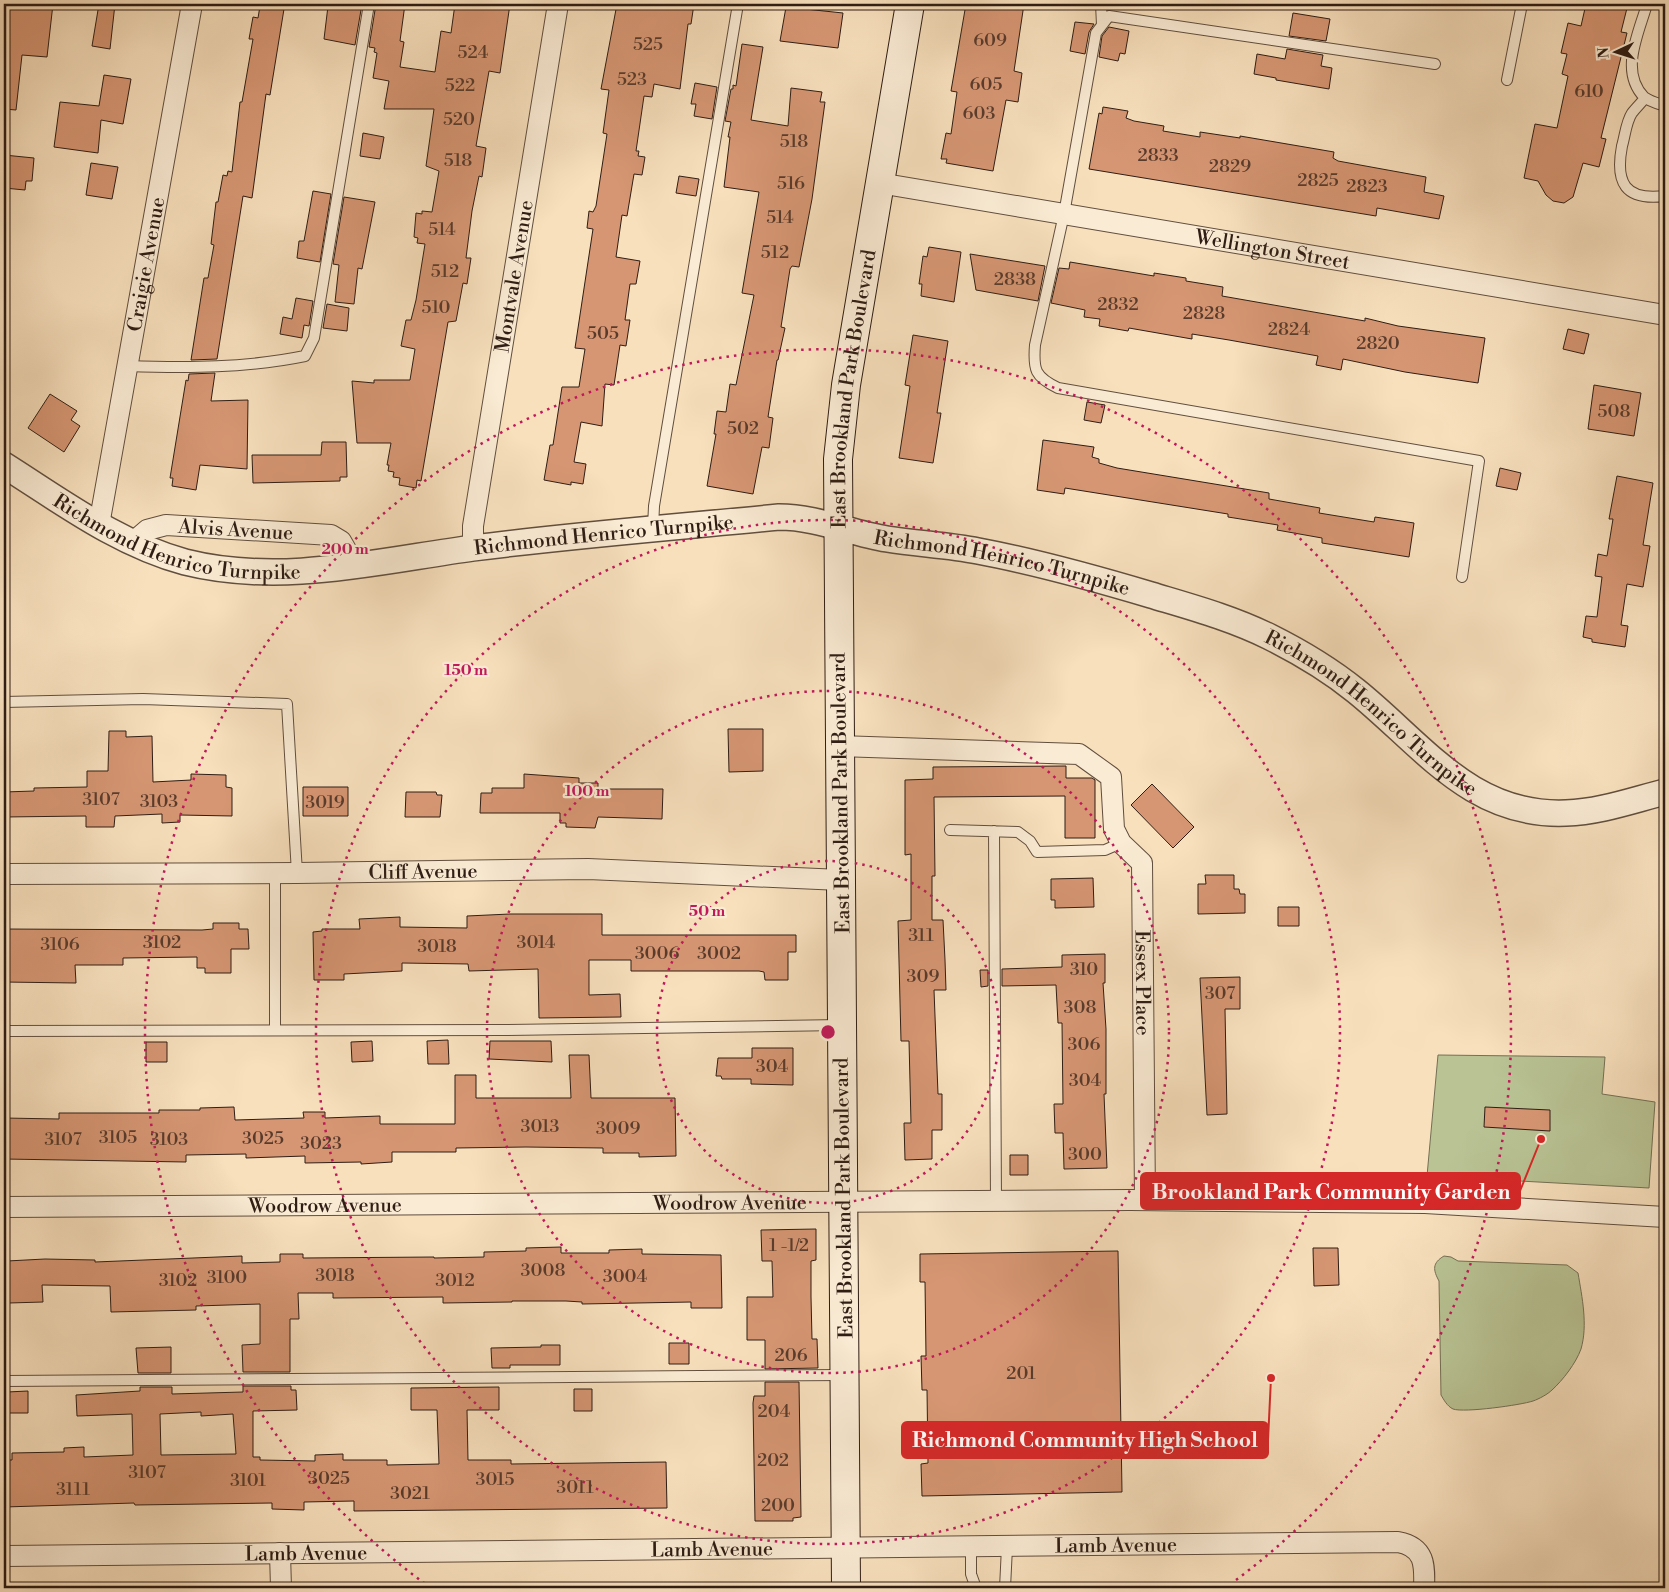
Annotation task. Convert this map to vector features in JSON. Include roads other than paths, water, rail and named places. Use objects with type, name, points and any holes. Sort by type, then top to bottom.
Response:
[{"type":"main road","name":"East Brookland Park Boulevard","points":[[846,1588],[837,526],[840,432],[879,183],[910,4]]},
{"type":"street","name":"Craigie Avenue","points":[[99,525],[192,4]]},
{"type":"street","name":"Montvale Avenue","points":[[473,548],[473,526],[558,4]]},
{"type":"street","name":"Wellington Street","points":[[879,183],[1665,315]]},
{"type":"street","name":"Richmond Henrico Turnpike","points":[[4,465],[99,525],[133,542],[185,562],[244,572],[285,572],[356,567],[473,548],[653,529],[795,517],[887,539],[976,550],[1065,570],[1199,609],[1260,633],[1331,673],[1386,716],[1446,771],[1470,789],[1503,804],[1539,812],[1568,813],[1612,806],[1665,792]]},
{"type":"street","name":"Alvis Avenue","points":[[133,542],[147,530],[166,525],[326,535],[337,538],[341,542],[356,567]]},
{"type":"street","name":"Essex Place","points":[[839,746],[1079,754],[1111,777],[1114,829],[1122,843],[1142,863],[1145,1200]]},
{"type":"street","name":"Cliff Avenue","points":[[4,874],[297,873],[588,868],[841,880]]},
{"type":"street","name":"Woodrow Avenue","points":[[4,1207],[1145,1200],[1425,1203],[1665,1217]]},
{"type":"street","name":"Lamb Avenue","points":[[4,1556],[1398,1542],[1409,1544],[1417,1549],[1425,1572],[1424,1588]]},
{"type":"street","points":[[280,1553],[281,1588]]},
{"type":"lane","points":[[128,366],[208,366],[274,362],[304,356],[314,338],[370,4]]},
{"type":"lane","points":[[653,529],[654,506],[738,4]]},
{"type":"lane","points":[[1101,4],[1102,25]]},
{"type":"lane","points":[[1507,80],[1522,4]]},
{"type":"lane","points":[[1647,4],[1632,56],[1631,79],[1645,98],[1665,106]]},
{"type":"lane","points":[[1435,64],[1109,16],[1096,33],[1064,214],[1035,345],[1033,365],[1042,381],[1058,388],[1479,461],[1462,577]]},
{"type":"lane","points":[[1645,98],[1632,113],[1628,122],[1619,164],[1619,175],[1623,185],[1637,195],[1665,196]]},
{"type":"lane","points":[[4,702],[143,699],[287,704],[297,873]]},
{"type":"lane","points":[[950,830],[1018,832],[1030,841],[1037,852],[1105,850],[1122,843]]},
{"type":"lane","points":[[994,831],[996,1202]]},
{"type":"lane","points":[[275,872],[275,1029]]},
{"type":"lane","points":[[4,1031],[506,1030],[842,1025]]},
{"type":"lane","points":[[4,1381],[845,1374]]},
{"type":"lane","points":[[971,1546],[970,1574],[976,1588]]},
{"type":"lane","points":[[1005,1588],[1007,1547]]},
{"type":"place","name":"Brookland Park Community Garden","points":[[1541,1139]]},
{"type":"place","name":"Richmond Community High School","points":[[1271,1378]]}]
